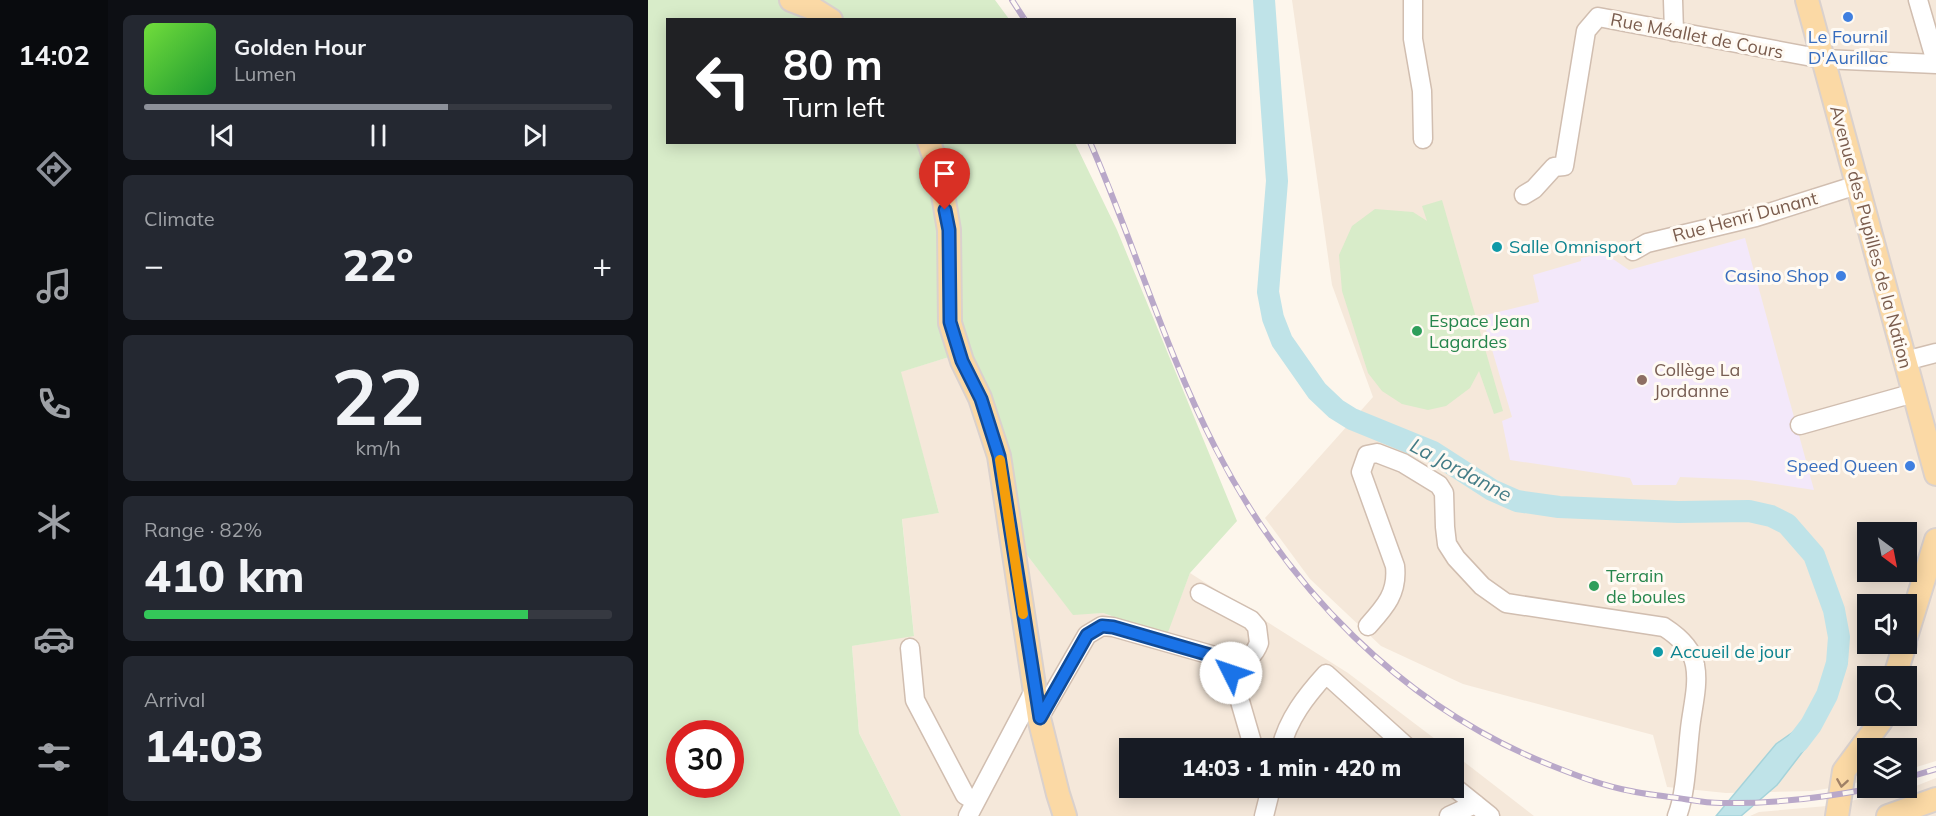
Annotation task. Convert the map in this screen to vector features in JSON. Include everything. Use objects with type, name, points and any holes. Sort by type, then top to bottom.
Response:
[{"type":"main road","points":[[791,0],[812,8],[828,18]]},
{"type":"main road","name":"Avenue des Pupilles de la Nation","points":[[1807,0],[1936,474]]},
{"type":"main road","points":[[930,144],[939,171],[949,230],[950,322],[962,361],[981,399],[999,456],[1040,718],[1065,816]]},
{"type":"main road","points":[[1917,601],[1936,540]]},
{"type":"main road","points":[[1837,816],[1844,771],[1877,726]]},
{"type":"main road","points":[[1888,816],[1936,799]]},
{"type":"street","points":[[1413,0],[1413,39],[1422,91],[1423,139]]},
{"type":"street","points":[[1673,0],[1674,32]]},
{"type":"street","points":[[1918,0],[1936,63]]},
{"type":"street","name":"Rue Méallet de Cours","points":[[1524,195],[1534,189],[1554,167],[1564,166],[1586,31],[1598,17],[1822,59],[1936,63]]},
{"type":"street","name":"Rue Henri Dunant","points":[[1634,251],[1647,243],[1755,217],[1857,186]]},
{"type":"street","points":[[1905,361],[1936,353]]},
{"type":"street","points":[[1800,425],[1914,393]]},
{"type":"street","points":[[1368,626],[1388,603],[1394,591],[1396,576],[1395,566],[1361,472],[1367,455],[1377,453],[1423,474],[1439,485],[1444,493],[1447,544],[1456,558],[1482,586],[1506,603],[1664,627],[1685,644],[1695,664],[1696,682],[1684,782],[1677,816]]},
{"type":"street","points":[[1040,718],[1087,635],[1102,626],[1113,627],[1227,660],[1243,662],[1251,657],[1260,643],[1257,627],[1251,620],[1200,593]]},
{"type":"street","points":[[910,648],[915,700],[972,808]]},
{"type":"street","points":[[1227,660],[1251,738]]},
{"type":"street","points":[[1284,738],[1300,703],[1326,674],[1397,738]]},
{"type":"street","points":[[972,808],[1035,689]]},
{"type":"street","points":[[1464,795],[1490,816]]},
{"type":"street","points":[[1264,816],[1268,798]]},
{"type":"street","points":[[1449,816],[1475,804]]},
{"type":"shaded area","points":[[1292,0],[1936,0],[1936,761],[1917,767],[1917,738],[1857,738],[1857,782],[1812,791],[1726,793],[1667,787],[1653,735],[1463,684],[1381,646],[1310,579],[1265,518],[1373,397],[1332,285]]},
{"type":"shaded area","name":"Collège La Jordanne","points":[[1745,238],[1814,490],[1749,480],[1680,477],[1676,485],[1633,485],[1630,478],[1510,460],[1502,421],[1512,417],[1482,316],[1539,302],[1533,275],[1581,261],[1581,258],[1612,252],[1613,259],[1629,270]]},
{"type":"shaded area","points":[[962,353],[985,379],[1014,478],[1027,555],[1073,614],[1103,613],[1166,635],[1190,573],[1348,673],[1434,738],[1119,738],[1119,798],[1464,798],[1464,762],[1534,816],[901,816],[859,733],[852,646],[914,635],[902,518],[939,513],[900,372]]},
{"type":"shaded area","points":[[1936,778],[1936,816],[1750,816],[1759,812],[1827,806],[1864,798],[1917,798],[1917,786]]},
{"type":"green space","points":[[648,0],[995,0],[1008,18],[666,18],[666,144],[1075,144],[1117,230],[1237,521],[1190,573],[1167,635],[1103,613],[1073,615],[1027,555],[1014,478],[985,379],[962,353],[901,372],[939,513],[902,519],[914,636],[852,646],[859,733],[901,816],[648,816]]},
{"type":"green space","name":"Espace Jean Lagardes","points":[[1442,200],[1503,411],[1494,414],[1479,371],[1470,388],[1446,406],[1428,410],[1402,404],[1382,391],[1368,373],[1342,291],[1339,255],[1352,226],[1375,209],[1413,212],[1427,221],[1422,206]]},
{"type":"water","points":[[1816,716],[1804,750],[1777,785],[1741,816],[1716,816],[1776,744]]},
{"type":"waterway","name":"La Jordanne","points":[[1264,0],[1277,181],[1268,292],[1273,318],[1282,341],[1317,391],[1336,409],[1352,419],[1433,452],[1492,490],[1517,501],[1559,507],[1678,512],[1749,511],[1771,516],[1787,524],[1814,555],[1834,610],[1839,637],[1837,663],[1827,695],[1811,725],[1798,742]]},
{"type":"railway","points":[[1012,0],[1024,18]]},
{"type":"railway","points":[[1091,144],[1181,373],[1215,447],[1244,499],[1277,548],[1314,594],[1354,637],[1398,676],[1445,710],[1496,740],[1560,769],[1621,789],[1715,803],[1797,800],[1857,791]]},
{"type":"railway","points":[[1917,775],[1936,769]]},
{"type":"slow traffic","points":[[1000,460],[1023,614]]},
{"type":"place","name":"Le Fournil D'Aurillac","points":[[1848,17]]},
{"type":"place","name":"Salle Omnisport","points":[[1497,247]]},
{"type":"place","name":"Casino Shop","points":[[1841,276]]},
{"type":"place","name":"Espace Jean Lagardes","points":[[1417,331]]},
{"type":"place","name":"Collège La Jordanne","points":[[1642,380]]},
{"type":"place","name":"Speed Queen","points":[[1910,466]]},
{"type":"place","name":"Terrain de boules","points":[[1594,586]]},
{"type":"place","name":"Accueil de jour","points":[[1658,652]]},
{"type":"route","points":[[945,210],[949,230],[950,322],[962,361],[981,399],[999,456],[1040,718],[1087,635],[1102,626],[1113,627],[1227,660],[1231,673]]}]
